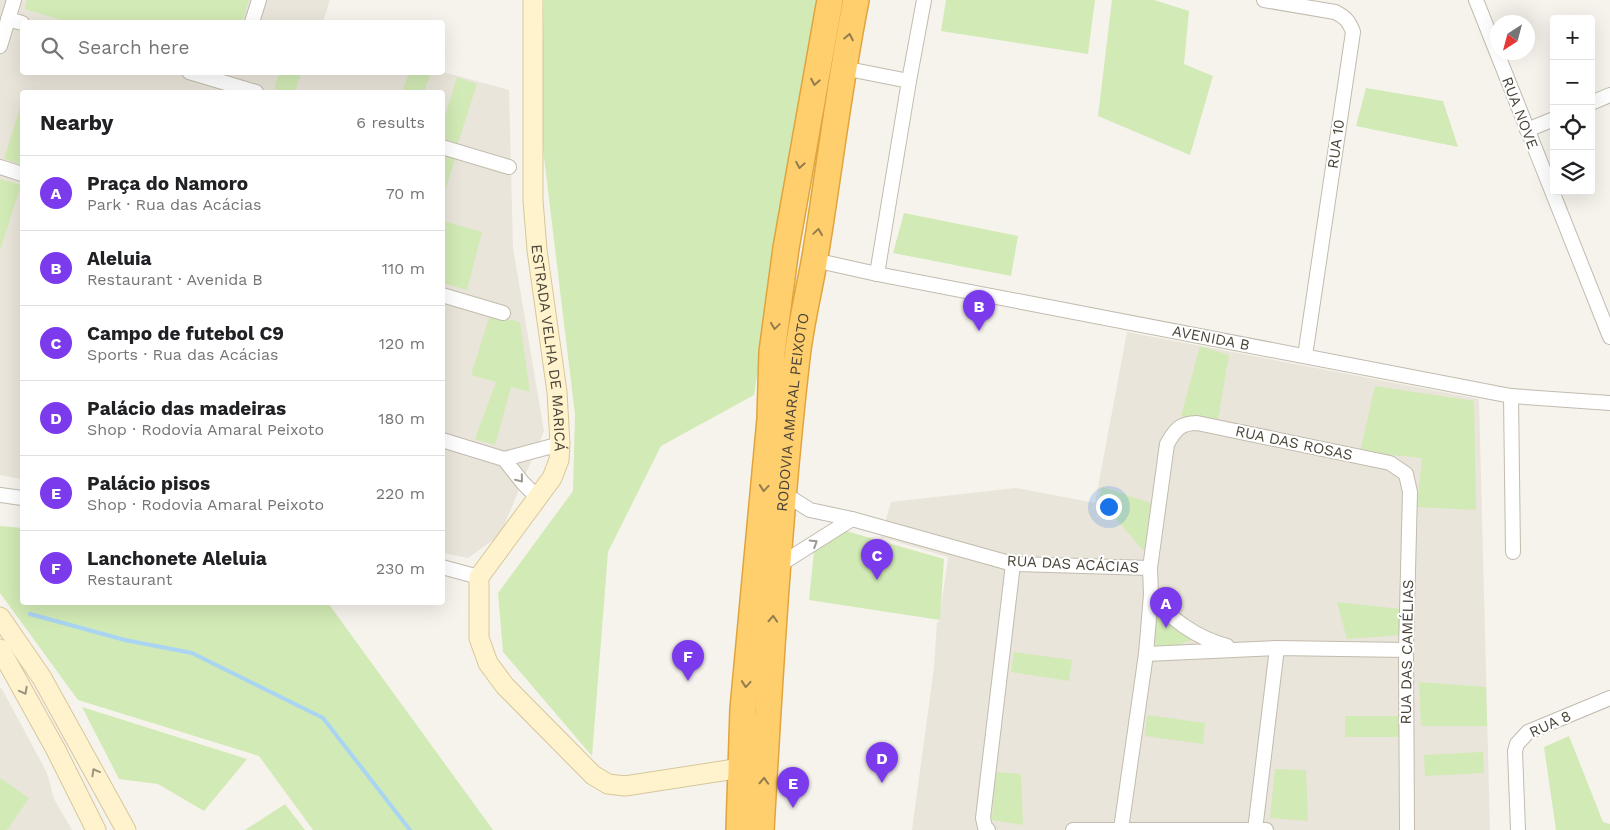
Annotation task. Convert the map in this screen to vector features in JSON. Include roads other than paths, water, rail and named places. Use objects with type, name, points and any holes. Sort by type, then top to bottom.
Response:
[{"type":"highway","name":"RODOVIA AMARAL PEIXOTO","points":[[739,830],[743,709],[770,419],[772,352],[786,248],[830,0]]},
{"type":"highway","name":"RODOVIA AMARAL PEIXOTO","points":[[761,830],[776,567],[802,315],[814,260],[843,68],[856,0]]},
{"type":"street","points":[[0,46],[14,0]]},
{"type":"street","points":[[253,20],[259,0]]},
{"type":"street","name":"ESTRADA VELHA DE MARICÁ","points":[[479,577],[552,478],[559,460],[560,444],[556,392],[537,250],[533,200],[533,0]]},
{"type":"street","points":[[878,274],[924,0]]},
{"type":"street","name":"RUA 10","points":[[1264,0],[1335,12],[1345,17],[1353,32],[1305,356]]},
{"type":"street","name":"RUA NOVE","points":[[1476,0],[1610,337]]},
{"type":"street","points":[[8,19],[20,22]]},
{"type":"street","points":[[843,68],[909,81]]},
{"type":"street","points":[[200,75],[251,90]]},
{"type":"street","points":[[1595,101],[1610,95]]},
{"type":"street","points":[[1527,130],[1550,121]]},
{"type":"street","points":[[445,149],[509,167]]},
{"type":"street","points":[[0,167],[20,173]]},
{"type":"street","name":"AVENIDA B","points":[[814,260],[1511,396],[1610,403]]},
{"type":"street","points":[[445,296],[502,313]]},
{"type":"street","points":[[1511,396],[1513,552]]},
{"type":"street","name":"RUA DAS ROSAS","points":[[1150,568],[1168,444],[1172,434],[1179,426],[1186,423],[1197,423],[1390,463],[1406,474]]},
{"type":"street","points":[[445,441],[504,458],[560,444]]},
{"type":"street","points":[[504,458],[523,483],[538,498]]},
{"type":"street","name":"RUA DAS CAMÉLIAS","points":[[1406,474],[1410,492],[1406,650],[1407,830]]},
{"type":"street","name":"RUA DAS ACÁCIAS","points":[[783,493],[810,510],[1013,564],[1150,568]]},
{"type":"street","points":[[0,495],[20,498]]},
{"type":"street","points":[[776,567],[852,520]]},
{"type":"street","points":[[988,830],[985,827],[983,818],[1013,564]]},
{"type":"street","points":[[445,568],[479,577],[479,638],[488,663],[505,686],[593,775],[608,784],[625,786],[741,768]]},
{"type":"street","points":[[1121,829],[1146,654],[1151,594],[1150,568]]},
{"type":"street","points":[[1151,594],[1164,610],[1190,630],[1212,641],[1235,649]]},
{"type":"street","points":[[0,617],[42,678],[126,830]]},
{"type":"street","points":[[0,648],[51,740],[96,830]]},
{"type":"street","points":[[1146,654],[1277,648],[1406,650]]},
{"type":"street","points":[[1255,830],[1277,648]]},
{"type":"street","name":"RUA 8","points":[[1518,830],[1515,751],[1517,744],[1528,732],[1610,698]]},
{"type":"street","points":[[83,805],[108,796]]},
{"type":"street","points":[[1073,830],[1266,830]]},
{"type":"waterway","points":[[30,614],[125,640],[192,653],[323,718],[410,830]]},
{"type":"place","name":"Aleluia","points":[[979,331]]},
{"type":"place","name":"Campo de futebol C9","points":[[877,580]]},
{"type":"place","name":"Praça do Namoro","points":[[1166,628]]},
{"type":"place","name":"Lanchonete Aleluia","points":[[688,681]]},
{"type":"place","name":"Palácio das madeiras","points":[[882,783]]},
{"type":"place","name":"Palácio pisos","points":[[793,808]]}]
